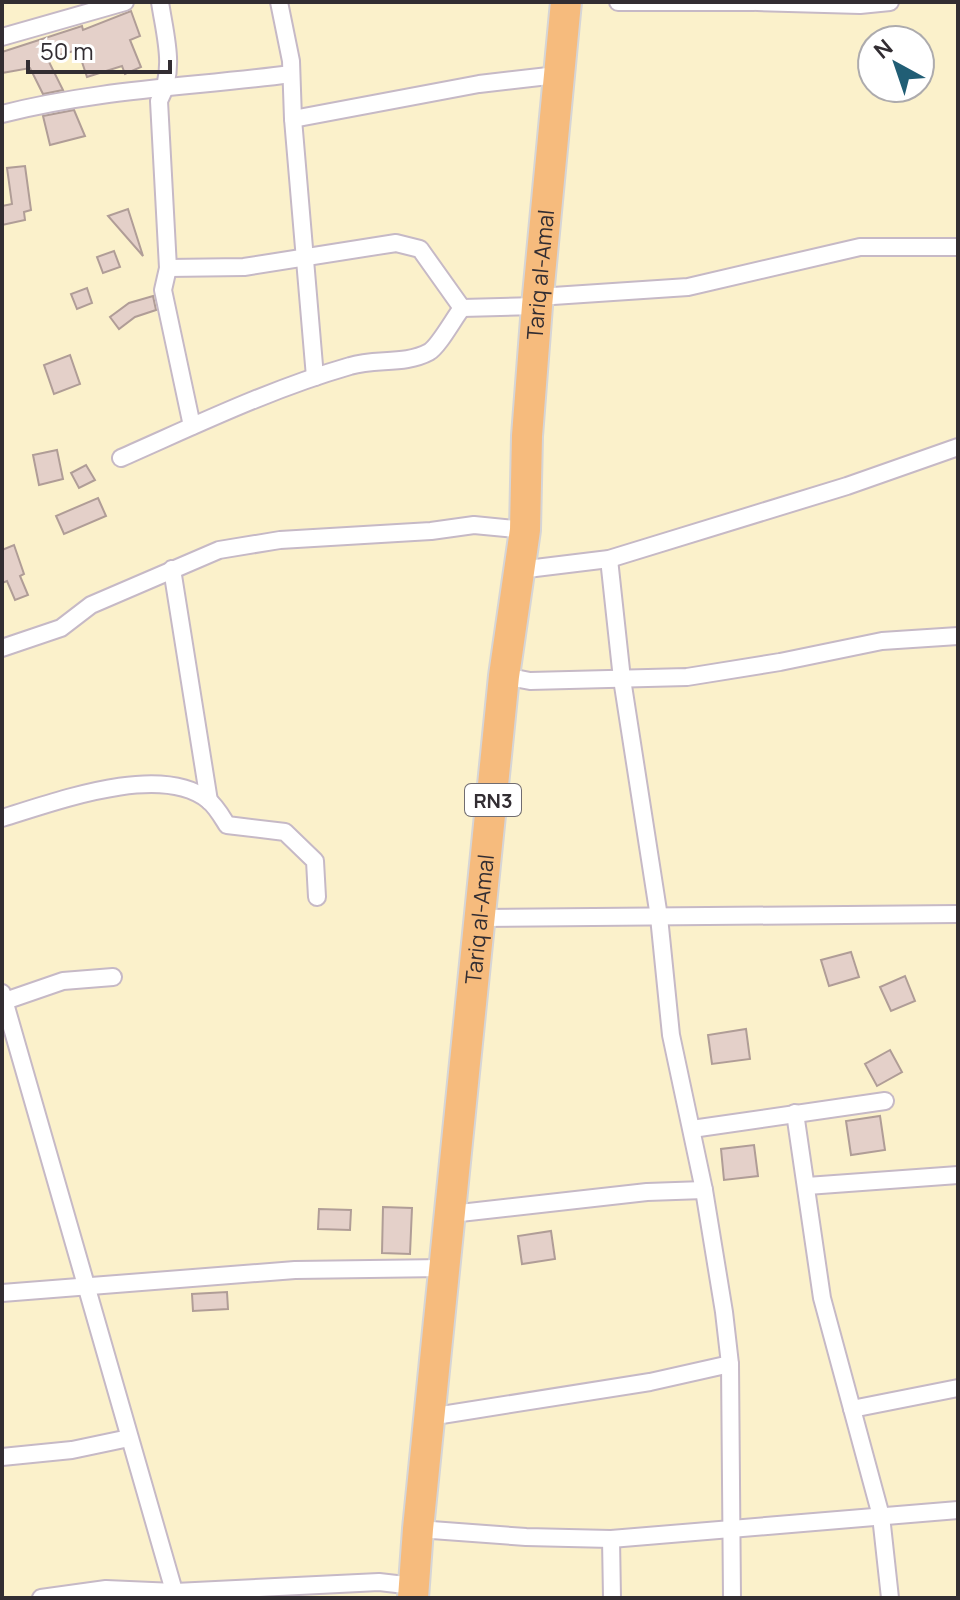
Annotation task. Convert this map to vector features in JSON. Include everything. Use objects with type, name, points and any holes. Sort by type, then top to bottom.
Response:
[{"type":"highway","name":"Tariq al-Amal","points":[[414,1592],[504,676],[525,530],[527,436],[537,302],[566,2]]},
{"type":"street","points":[[2,37],[125,2]]},
{"type":"street","points":[[160,2],[169,60],[167,85],[159,101],[168,268],[163,290],[192,426]]},
{"type":"street","points":[[279,2],[291,74],[315,377]]},
{"type":"street","points":[[618,2],[860,5],[890,2]]},
{"type":"street","points":[[2,114],[108,92],[167,85],[208,85],[291,74]]},
{"type":"street","points":[[293,119],[479,84],[557,75]]},
{"type":"street","points":[[168,268],[244,267],[396,243],[420,249],[462,308]]},
{"type":"street","points":[[121,458],[315,377],[354,364],[403,359],[431,351],[462,308],[688,287],[860,247],[958,247]]},
{"type":"street","points":[[519,570],[609,559],[847,486],[958,447]]},
{"type":"street","points":[[2,648],[61,628],[91,605],[219,550],[280,540],[431,531],[474,525],[525,530]]},
{"type":"street","points":[[609,559],[622,679],[659,917],[671,1035],[704,1190],[724,1312],[730,1364],[732,1598]]},
{"type":"street","points":[[172,569],[209,801]]},
{"type":"street","points":[[504,676],[530,681],[687,677],[882,641],[958,636]]},
{"type":"street","points":[[2,818],[80,795],[144,784],[182,786],[209,801],[227,825],[285,832],[315,861],[317,897]]},
{"type":"street","points":[[479,918],[958,914]]},
{"type":"street","points":[[113,977],[63,981],[3,997],[10,1054],[85,1288],[176,1595]]},
{"type":"street","points":[[692,1129],[885,1101]]},
{"type":"street","points":[[795,1113],[822,1298],[881,1516],[890,1598]]},
{"type":"street","points":[[807,1186],[958,1175]]},
{"type":"street","points":[[451,1214],[647,1192],[704,1190]]},
{"type":"street","points":[[2,1293],[295,1270],[444,1268]]},
{"type":"street","points":[[429,1417],[650,1382],[730,1364]]},
{"type":"street","points":[[852,1409],[958,1388]]},
{"type":"street","points":[[2,1457],[72,1450],[129,1438]]},
{"type":"street","points":[[418,1529],[526,1537],[611,1539],[958,1510]]},
{"type":"street","points":[[611,1539],[612,1598]]},
{"type":"street","points":[[41,1598],[106,1589],[176,1595],[379,1582],[414,1592]]},
{"type":"sand","points":[[2,2],[958,2],[958,1598],[2,1598]]},
{"type":"building","points":[[131,11],[140,36],[130,40],[141,67],[125,74],[122,66],[87,77],[78,50],[47,58],[63,90],[43,94],[30,68],[2,73],[2,52],[82,26],[83,30]]},
{"type":"building","points":[[74,110],[85,136],[50,145],[43,116]]},
{"type":"building","points":[[25,166],[31,210],[24,212],[25,220],[2,225],[2,206],[12,204],[7,168]]},
{"type":"building","points":[[128,209],[143,256],[108,216]]},
{"type":"building","points":[[114,251],[120,267],[103,273],[97,257]]},
{"type":"building","points":[[87,288],[92,303],[77,309],[71,294]]},
{"type":"building","points":[[153,296],[156,310],[135,317],[119,329],[110,317],[129,303]]},
{"type":"building","points":[[70,355],[80,384],[54,394],[44,365]]},
{"type":"building","points":[[57,450],[63,479],[39,485],[33,455]]},
{"type":"building","points":[[86,465],[95,480],[79,488],[71,473]]},
{"type":"building","points":[[98,498],[106,516],[64,534],[56,516]]},
{"type":"building","points":[[14,545],[24,574],[20,576],[28,595],[15,600],[7,581],[2,583],[2,550]]},
{"type":"building","points":[[851,952],[859,977],[829,986],[821,960]]},
{"type":"building","points":[[905,976],[915,1001],[891,1011],[880,987]]},
{"type":"building","points":[[746,1029],[750,1059],[712,1064],[708,1035]]},
{"type":"building","points":[[890,1050],[902,1072],[877,1086],[865,1064]]},
{"type":"building","points":[[880,1116],[885,1150],[851,1155],[846,1121]]},
{"type":"building","points":[[754,1145],[758,1176],[724,1180],[721,1149]]},
{"type":"building","points":[[383,1207],[412,1208],[410,1254],[382,1253]]},
{"type":"building","points":[[319,1209],[351,1210],[350,1230],[318,1229]]},
{"type":"building","points":[[551,1231],[555,1259],[522,1264],[518,1236]]},
{"type":"building","points":[[227,1292],[228,1309],[193,1311],[192,1294]]}]
